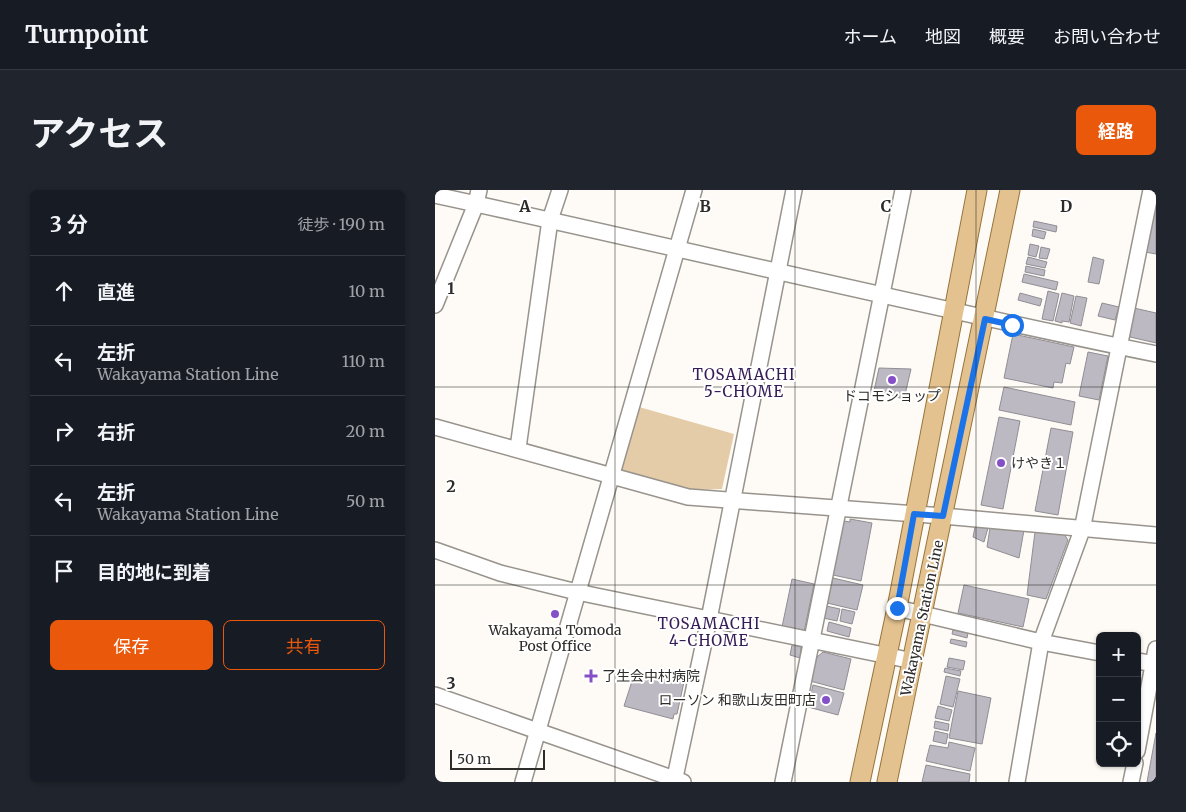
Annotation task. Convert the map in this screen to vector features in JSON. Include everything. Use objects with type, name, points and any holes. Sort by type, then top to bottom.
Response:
[{"type":"main road","name":"Wakayama Station Line","points":[[860,782],[897,608],[952,312],[977,190]]},
{"type":"main road","name":"Wakayama Station Line","points":[[887,782],[985,319],[1010,190]]},
{"type":"street","points":[[518,448],[550,220],[560,190]]},
{"type":"street","points":[[523,782],[675,249],[694,190]]},
{"type":"street","points":[[435,695],[677,781],[794,190]]},
{"type":"street","points":[[783,782],[903,190]]},
{"type":"street","points":[[1017,782],[1041,642],[1082,530],[1151,190]]},
{"type":"street","points":[[435,195],[477,197],[550,220],[675,249],[778,270],[952,312],[1156,354]]},
{"type":"street","points":[[435,305],[477,197]]},
{"type":"street","points":[[435,427],[518,448],[688,497],[943,516],[1082,530],[1156,535]]},
{"type":"street","points":[[435,550],[500,573],[577,592],[913,662]]},
{"type":"street","points":[[897,608],[1096,653]]},
{"type":"street","points":[[1141,661],[1155,659],[1141,731]]},
{"type":"street","points":[[1131,782],[1134,767]]},
{"type":"shaded area","points":[[639,407],[734,434],[722,489],[689,490],[624,472],[621,468]]},
{"type":"building","points":[[1156,204],[1156,254],[1145,252]]},
{"type":"building","points":[[1034,221],[1057,226],[1056,232],[1033,227]]},
{"type":"building","points":[[1033,229],[1046,232],[1044,239],[1032,236]]},
{"type":"building","points":[[1030,244],[1039,246],[1036,257],[1028,255]]},
{"type":"building","points":[[1041,247],[1050,249],[1047,259],[1039,258]]},
{"type":"building","points":[[1028,257],[1047,262],[1045,268],[1026,264]]},
{"type":"building","points":[[1093,257],[1104,260],[1099,284],[1088,282]]},
{"type":"building","points":[[1026,266],[1045,270],[1044,276],[1025,272]]},
{"type":"building","points":[[1024,274],[1058,282],[1056,290],[1022,282]]},
{"type":"building","points":[[1048,291],[1059,294],[1053,321],[1042,319]]},
{"type":"building","points":[[1020,293],[1042,299],[1040,306],[1018,300]]},
{"type":"building","points":[[1062,293],[1074,296],[1069,322],[1062,321],[1062,323],[1055,321]]},
{"type":"building","points":[[1076,296],[1087,298],[1081,326],[1070,323]]},
{"type":"building","points":[[1102,303],[1119,307],[1115,320],[1098,316]]},
{"type":"building","points":[[1134,308],[1156,313],[1156,343],[1130,337],[1128,333]]},
{"type":"building","points":[[1013,334],[1074,347],[1070,364],[1066,363],[1062,383],[1054,382],[1053,388],[1004,378]]},
{"type":"building","points":[[1088,352],[1108,356],[1099,400],[1079,396]]},
{"type":"building","name":"ドコモショップ","points":[[879,368],[911,369],[904,399],[874,391]]},
{"type":"building","points":[[1004,387],[1075,402],[1071,425],[999,410]]},
{"type":"building","name":"けやき１","points":[[999,417],[1020,421],[1003,509],[981,505]]},
{"type":"building","points":[[1051,428],[1073,432],[1058,515],[1035,511]]},
{"type":"building","points":[[850,519],[872,523],[861,581],[833,575],[844,521],[850,522]]},
{"type":"building","points":[[975,527],[988,528],[984,542],[973,537]]},
{"type":"building","points":[[990,528],[1024,530],[1019,558],[987,547]]},
{"type":"building","points":[[1035,532],[1064,534],[1068,540],[1046,599],[1027,595]]},
{"type":"building","points":[[833,578],[863,585],[857,610],[827,603]]},
{"type":"building","points":[[792,579],[814,584],[804,632],[782,627]]},
{"type":"building","points":[[964,585],[1029,599],[1023,627],[958,613]]},
{"type":"building","points":[[826,606],[840,609],[837,621],[823,618]]},
{"type":"building","points":[[842,609],[855,612],[852,624],[840,621]]},
{"type":"building","points":[[829,622],[851,628],[849,637],[827,631]]},
{"type":"building","points":[[953,630],[968,633],[967,638],[952,634]]},
{"type":"building","points":[[951,639],[967,642],[966,647],[950,643]]},
{"type":"building","points":[[792,645],[801,647],[800,658],[790,655]]},
{"type":"building","points":[[823,652],[851,659],[844,690],[810,681],[817,657]]},
{"type":"building","points":[[949,658],[965,661],[963,670],[947,667]]},
{"type":"building","points":[[945,668],[961,671],[960,676],[944,672]]},
{"type":"building","points":[[635,672],[684,682],[677,714],[674,714],[673,719],[624,706]]},
{"type":"building","points":[[946,676],[960,679],[953,707],[940,704]]},
{"type":"building","name":"ローソン 和歌山友田町店","points":[[813,685],[844,693],[838,715],[808,707]]},
{"type":"building","points":[[958,691],[991,698],[982,744],[949,738]]},
{"type":"building","points":[[938,706],[952,710],[949,721],[935,718]]},
{"type":"building","points":[[935,721],[949,724],[948,731],[934,728]]},
{"type":"building","points":[[935,731],[948,734],[946,744],[933,741]]},
{"type":"building","points":[[1156,733],[1156,782],[1147,782]]},
{"type":"building","points":[[949,742],[975,748],[970,771],[926,761],[930,745],[948,748]]},
{"type":"building","points":[[926,765],[970,774],[969,782],[922,782]]},
{"type":"place","name":"ドコモショップ","points":[[892,380]]},
{"type":"place","name":"けやき１","points":[[1001,463]]},
{"type":"place","name":"Wakayama Tomoda Post Office","points":[[555,614]]},
{"type":"place","name":"了生会中村病院","points":[[591,676]]},
{"type":"place","name":"ローソン 和歌山友田町店","points":[[826,700]]},
{"type":"district","name":"TOSAMACHI 5-CHOME","points":[[744,384]]},
{"type":"district","name":"TOSAMACHI 4-CHOME","points":[[709,632]]},
{"type":"route","points":[[897,608],[914,514],[943,516],[985,319],[1012,325]]}]
